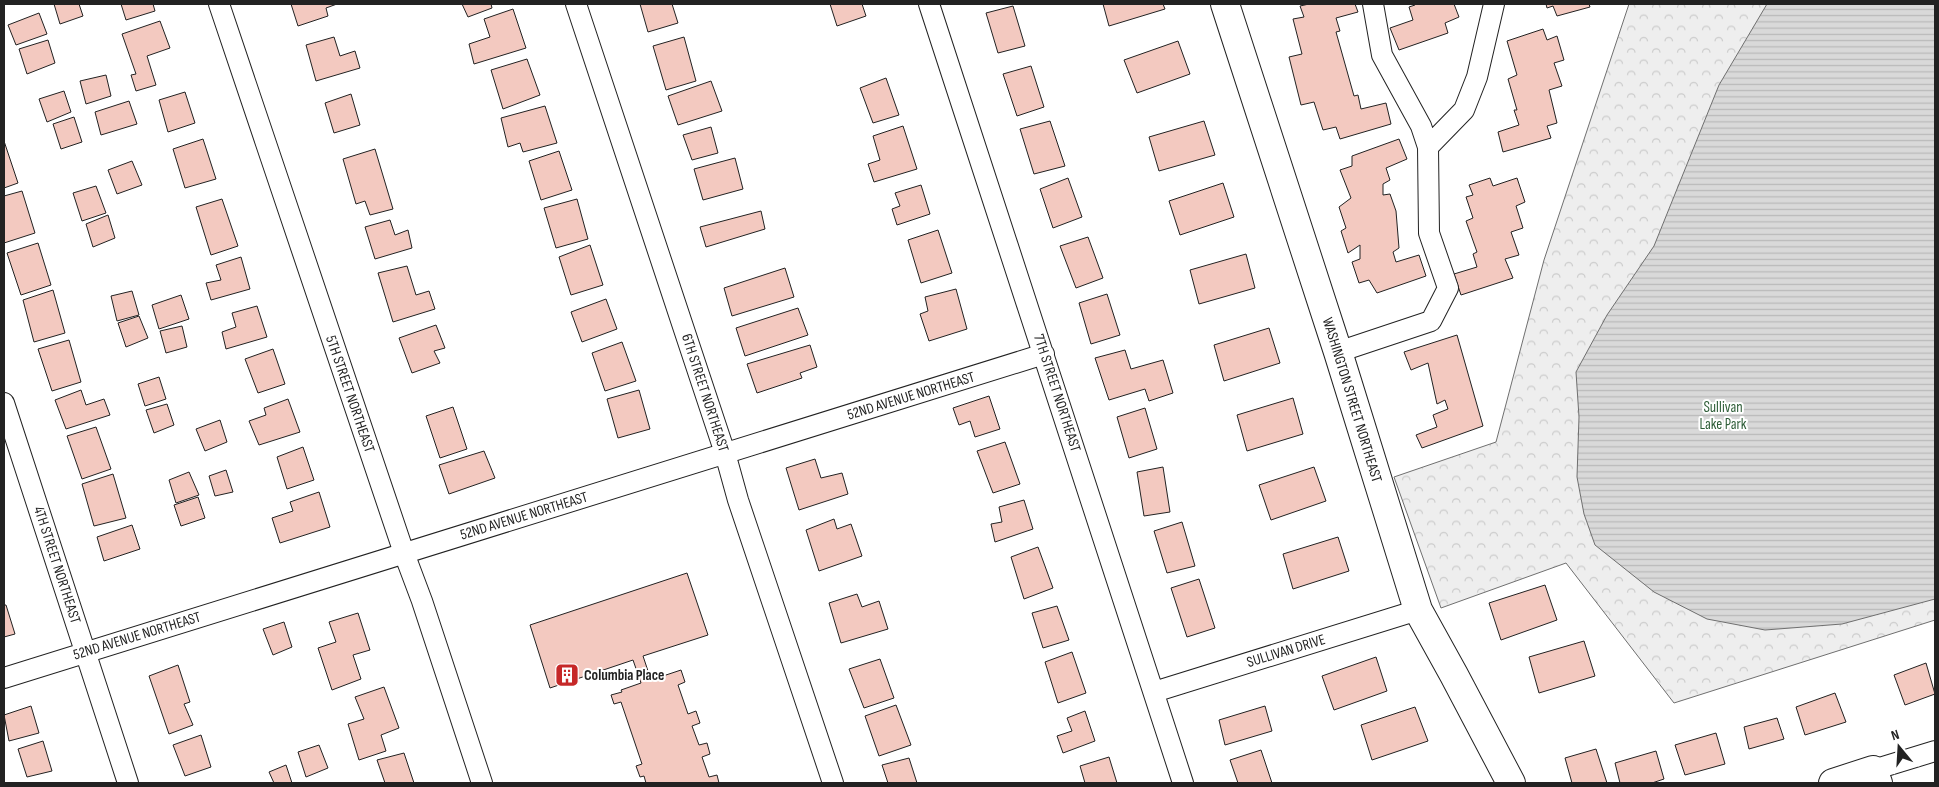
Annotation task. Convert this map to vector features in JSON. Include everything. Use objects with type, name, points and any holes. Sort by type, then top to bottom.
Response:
[{"type":"street","name":"5TH STREET NORTHEAST","points":[[219,4],[482,783]]},
{"type":"street","name":"6TH STREET NORTHEAST","points":[[576,4],[725,453],[738,500],[833,783]]},
{"type":"street","name":"7TH STREET NORTHEAST","points":[[928,4],[1183,783]]},
{"type":"street","name":"WASHINGTON STREET NORTHEAST","points":[[1226,4],[1338,352],[1418,610],[1511,783]]},
{"type":"street","points":[[1338,352],[1431,321],[1448,288],[1429,233],[1428,147],[1421,126],[1382,55],[1373,4]]},
{"type":"street","points":[[1428,147],[1464,110],[1477,76],[1494,4]]},
{"type":"street","name":"52ND AVENUE NORTHEAST","points":[[4,678],[1044,354]]},
{"type":"street","name":"4TH STREET NORTHEAST","points":[[4,403],[128,783]]},
{"type":"street","name":"SULLIVAN DRIVE","points":[[1154,692],[1418,610]]},
{"type":"street","points":[[1833,783],[1876,777],[1935,750]]},
{"type":"green space","name":"Sullivan Lake Park","points":[[1629,4],[1935,4],[1935,620],[1674,703],[1566,563],[1441,608],[1394,477],[1496,442],[1544,260]]},
{"type":"shaded area","name":"Sullivan Lake Park","points":[[1767,4],[1935,4],[1935,599],[1842,624],[1765,630],[1707,619],[1654,592],[1595,545],[1584,514],[1577,477],[1579,417],[1576,372],[1607,315],[1654,246],[1719,85]]},
{"type":"building","points":[[54,4],[79,4],[83,16],[60,24]]},
{"type":"building","points":[[121,4],[153,4],[155,11],[126,20]]},
{"type":"building","points":[[291,4],[337,4],[326,8],[328,16],[298,26]]},
{"type":"building","points":[[462,4],[491,4],[492,8],[468,17]]},
{"type":"building","points":[[640,4],[672,4],[678,23],[648,32]]},
{"type":"building","points":[[830,4],[862,4],[866,16],[837,26]]},
{"type":"building","points":[[1103,4],[1163,4],[1165,9],[1109,26]]},
{"type":"building","points":[[1309,4],[1355,4],[1358,12],[1336,18],[1340,31],[1336,32],[1354,96],[1358,95],[1361,109],[1386,103],[1391,124],[1340,139],[1336,127],[1323,130],[1314,102],[1301,105],[1289,57],[1302,54],[1293,19],[1304,17],[1300,6]]},
{"type":"building","points":[[1415,4],[1454,4],[1459,17],[1445,23],[1448,33],[1399,50],[1390,28],[1413,20],[1409,7]]},
{"type":"building","points":[[1546,4],[1589,4],[1590,7],[1557,16],[1553,6],[1547,8]]},
{"type":"building","points":[[1013,6],[1025,46],[998,53],[986,13]]},
{"type":"building","points":[[513,9],[526,48],[474,64],[469,44],[490,37],[484,19]]},
{"type":"building","points":[[39,13],[47,34],[16,45],[8,25]]},
{"type":"building","points":[[160,21],[170,48],[147,56],[156,85],[136,91],[131,75],[136,74],[122,34]]},
{"type":"building","points":[[1543,29],[1547,40],[1557,36],[1564,60],[1554,63],[1562,86],[1549,90],[1557,123],[1547,126],[1551,138],[1503,152],[1498,132],[1519,125],[1514,110],[1517,110],[1508,79],[1517,75],[1507,41]]},
{"type":"building","points":[[334,37],[340,56],[355,51],[360,68],[316,81],[306,45]]},
{"type":"building","points":[[684,37],[696,81],[666,90],[653,46]]},
{"type":"building","points":[[48,40],[55,63],[27,74],[19,49]]},
{"type":"building","points":[[1178,41],[1190,74],[1137,93],[1124,60]]},
{"type":"building","points":[[527,59],[540,95],[503,109],[491,70]]},
{"type":"building","points":[[1031,66],[1044,107],[1017,116],[1003,74]]},
{"type":"building","points":[[106,75],[111,96],[86,104],[80,81]]},
{"type":"building","points":[[886,78],[899,115],[873,123],[860,88]]},
{"type":"building","points":[[711,81],[722,111],[678,125],[668,96]]},
{"type":"building","points":[[64,91],[71,112],[47,122],[39,99]]},
{"type":"building","points":[[185,92],[195,123],[168,132],[159,100]]},
{"type":"building","points":[[351,94],[360,125],[334,133],[325,103]]},
{"type":"building","points":[[129,101],[137,124],[101,135],[95,112]]},
{"type":"building","points":[[545,106],[557,143],[523,152],[520,143],[508,147],[501,118]]},
{"type":"building","points":[[74,117],[82,142],[61,149],[53,124]]},
{"type":"building","points":[[1050,121],[1065,166],[1034,174],[1020,129]]},
{"type":"building","points":[[1204,121],[1215,155],[1159,171],[1149,137]]},
{"type":"building","points":[[903,126],[917,169],[874,182],[868,164],[880,160],[873,136]]},
{"type":"building","points":[[711,127],[718,153],[692,160],[683,135]]},
{"type":"building","points":[[203,139],[216,179],[185,188],[173,149]]},
{"type":"building","points":[[1399,139],[1407,159],[1386,168],[1390,180],[1383,184],[1383,195],[1390,194],[1396,211],[1399,248],[1393,252],[1396,262],[1419,255],[1426,276],[1377,293],[1369,280],[1359,283],[1352,262],[1360,259],[1360,245],[1348,253],[1341,231],[1346,228],[1339,207],[1351,198],[1340,170],[1352,166],[1352,156]]},
{"type":"building","points":[[4,141],[18,183],[4,188]]},
{"type":"building","points":[[375,149],[393,209],[370,215],[365,201],[356,204],[343,159]]},
{"type":"building","points":[[559,151],[572,190],[541,200],[529,161]]},
{"type":"building","points":[[735,158],[743,189],[703,200],[694,169]]},
{"type":"building","points":[[132,161],[142,185],[117,194],[108,170]]},
{"type":"building","points":[[1068,178],[1082,217],[1053,228],[1040,189]]},
{"type":"building","points":[[1490,178],[1493,186],[1517,178],[1525,202],[1516,206],[1523,228],[1511,232],[1519,255],[1505,259],[1513,278],[1461,295],[1454,274],[1477,267],[1473,254],[1477,252],[1466,221],[1473,218],[1466,197],[1473,195],[1469,185]]},
{"type":"building","points":[[1223,183],[1234,217],[1180,235],[1169,201]]},
{"type":"building","points":[[921,185],[930,214],[897,225],[892,209],[900,206],[895,193]]},
{"type":"building","points":[[96,186],[106,213],[82,221],[73,193]]},
{"type":"building","points":[[22,191],[35,233],[4,243],[4,196]]},
{"type":"building","points":[[222,199],[238,246],[211,255],[196,207]]},
{"type":"building","points":[[577,199],[588,239],[556,248],[544,208]]},
{"type":"building","points":[[761,211],[765,229],[706,247],[700,227]]},
{"type":"building","points":[[108,215],[115,238],[93,247],[86,224]]},
{"type":"building","points":[[390,220],[395,235],[408,230],[412,248],[375,259],[365,227]]},
{"type":"building","points":[[938,230],[952,273],[921,283],[908,240]]},
{"type":"building","points":[[1088,237],[1103,278],[1076,288],[1060,246]]},
{"type":"building","points":[[38,243],[51,285],[21,295],[7,253]]},
{"type":"building","points":[[590,245],[603,285],[571,295],[559,257]]},
{"type":"building","points":[[1246,254],[1255,288],[1199,304],[1190,270]]},
{"type":"building","points":[[241,257],[250,289],[211,300],[206,283],[221,280],[216,265]]},
{"type":"building","points":[[407,266],[416,295],[429,291],[435,309],[393,322],[378,273]]},
{"type":"building","points":[[785,268],[794,297],[732,316],[724,288]]},
{"type":"building","points":[[956,289],[967,329],[929,341],[920,314],[928,311],[925,297]]},
{"type":"building","points":[[53,290],[65,333],[34,342],[23,300]]},
{"type":"building","points":[[132,291],[139,315],[117,321],[111,296]]},
{"type":"building","points":[[1107,294],[1120,335],[1091,344],[1079,303]]},
{"type":"building","points":[[181,295],[189,319],[159,329],[152,305]]},
{"type":"building","points":[[606,299],[617,329],[582,342],[571,312]]},
{"type":"building","points":[[257,306],[267,337],[226,349],[222,332],[236,327],[232,313]]},
{"type":"building","points":[[798,308],[808,335],[745,356],[736,328]]},
{"type":"building","points":[[139,316],[148,338],[126,347],[118,323]]},
{"type":"building","points":[[436,325],[445,348],[434,351],[440,363],[412,373],[399,338]]},
{"type":"building","points":[[182,326],[187,347],[166,353],[160,331]]},
{"type":"building","points":[[1269,328],[1280,363],[1224,381],[1214,345]]},
{"type":"building","points":[[1457,335],[1483,426],[1422,448],[1416,435],[1437,427],[1433,415],[1448,409],[1445,400],[1437,404],[1428,363],[1411,370],[1404,352]]},
{"type":"building","points":[[69,340],[81,382],[52,391],[38,349]]},
{"type":"building","points":[[622,342],[636,381],[605,391],[592,353]]},
{"type":"building","points":[[810,345],[817,367],[800,373],[802,378],[757,393],[747,364]]},
{"type":"building","points":[[273,349],[285,384],[258,393],[245,359]]},
{"type":"building","points":[[1125,350],[1131,369],[1163,360],[1173,393],[1149,401],[1145,389],[1109,400],[1095,358]]},
{"type":"building","points":[[159,377],[166,399],[145,406],[138,384]]},
{"type":"building","points":[[81,390],[86,405],[104,399],[110,415],[66,429],[55,400]]},
{"type":"building","points":[[639,390],[650,429],[618,438],[607,399]]},
{"type":"building","points":[[989,396],[1000,429],[975,437],[970,421],[959,425],[953,408]]},
{"type":"building","points":[[1293,398],[1303,434],[1247,451],[1237,415]]},
{"type":"building","points":[[288,399],[300,432],[259,445],[249,421],[266,415],[264,408]]},
{"type":"building","points":[[167,404],[174,425],[154,433],[146,410]]},
{"type":"building","points":[[453,407],[467,449],[440,458],[426,416]]},
{"type":"building","points":[[1145,408],[1157,449],[1129,458],[1117,417]]},
{"type":"building","points":[[220,420],[227,442],[205,451],[196,429]]},
{"type":"building","points":[[96,427],[111,469],[82,479],[67,436]]},
{"type":"building","points":[[1005,442],[1020,484],[993,493],[977,451]]},
{"type":"building","points":[[303,447],[314,480],[287,489],[277,457]]},
{"type":"building","points":[[484,451],[495,478],[449,494],[439,465]]},
{"type":"building","points":[[815,459],[821,478],[842,473],[848,494],[799,510],[786,468]]},
{"type":"building","points":[[1163,467],[1170,512],[1144,516],[1137,472]]},
{"type":"building","points":[[1314,467],[1326,501],[1271,520],[1259,485]]},
{"type":"building","points":[[226,470],[233,492],[215,496],[209,476]]},
{"type":"building","points":[[189,472],[199,495],[176,503],[169,480]]},
{"type":"building","points":[[113,474],[126,518],[94,526],[82,484]]},
{"type":"building","points":[[319,492],[330,527],[280,543],[272,518],[293,511],[290,502]]},
{"type":"building","points":[[198,497],[205,518],[181,526],[174,505]]},
{"type":"building","points":[[1024,500],[1033,529],[995,542],[991,524],[1002,522],[999,507]]},
{"type":"building","points":[[834,519],[837,529],[851,524],[862,556],[819,571],[806,530]]},
{"type":"building","points":[[1182,522],[1195,566],[1167,573],[1154,531]]},
{"type":"building","points":[[132,525],[140,549],[104,561],[97,537]]},
{"type":"building","points":[[1338,537],[1349,571],[1293,589],[1283,554]]},
{"type":"building","points":[[1038,547],[1053,588],[1024,599],[1011,557]]},
{"type":"building","name":"Columbia Place","points":[[687,573],[708,635],[643,656],[651,680],[681,670],[685,682],[678,685],[688,714],[696,711],[700,723],[692,726],[699,745],[707,743],[710,754],[702,757],[709,777],[717,775],[719,783],[646,783],[644,776],[640,777],[636,766],[642,764],[621,702],[614,704],[611,695],[641,683],[633,660],[550,688],[530,625]]},
{"type":"building","points":[[1199,579],[1215,628],[1187,637],[1171,588]]},
{"type":"building","points":[[1545,585],[1557,620],[1501,640],[1489,603]]},
{"type":"building","points":[[857,594],[862,607],[879,601],[888,629],[841,643],[829,603]]},
{"type":"building","points":[[4,605],[6,605],[15,634],[4,637]]},
{"type":"building","points":[[1057,606],[1069,640],[1043,648],[1032,613]]},
{"type":"building","points":[[358,613],[370,650],[353,655],[361,679],[332,690],[318,648],[336,642],[329,622]]},
{"type":"building","points":[[284,622],[292,647],[273,655],[263,629]]},
{"type":"building","points":[[1584,641],[1595,676],[1539,693],[1529,657]]},
{"type":"building","points":[[1072,652],[1086,693],[1058,703],[1045,662]]},
{"type":"building","points":[[1376,657],[1387,691],[1334,710],[1322,676]]},
{"type":"building","points":[[880,659],[894,698],[864,708],[849,669]]},
{"type":"building","points":[[1926,663],[1935,694],[1905,705],[1894,675]]},
{"type":"building","points":[[178,665],[190,702],[184,704],[193,725],[169,734],[149,676]]},
{"type":"building","points":[[384,687],[399,728],[381,735],[386,751],[359,760],[348,724],[364,719],[355,697]]},
{"type":"building","points":[[1835,693],[1846,722],[1805,735],[1796,707]]},
{"type":"building","points":[[896,705],[911,745],[879,756],[865,716]]},
{"type":"building","points":[[31,706],[39,733],[9,741],[4,715]]},
{"type":"building","points":[[1265,706],[1272,731],[1225,745],[1219,720]]},
{"type":"building","points":[[1415,707],[1428,741],[1372,760],[1361,725]]},
{"type":"building","points":[[1085,711],[1095,741],[1063,753],[1057,736],[1072,731],[1067,718]]},
{"type":"building","points":[[1777,718],[1784,739],[1749,749],[1744,727]]},
{"type":"building","points":[[1716,733],[1725,764],[1685,775],[1675,745]]},
{"type":"building","points":[[201,735],[211,767],[185,776],[173,745]]},
{"type":"building","points":[[43,741],[52,771],[27,777],[18,749]]},
{"type":"building","points":[[319,745],[328,768],[306,777],[298,752]]},
{"type":"building","points":[[1596,749],[1607,783],[1572,783],[1565,758]]},
{"type":"building","points":[[1261,750],[1272,783],[1238,783],[1230,760]]},
{"type":"building","points":[[1656,751],[1664,779],[1652,783],[1620,783],[1615,763]]},
{"type":"building","points":[[404,753],[414,783],[385,783],[377,760]]},
{"type":"building","points":[[1109,757],[1117,783],[1085,783],[1080,766]]},
{"type":"building","points":[[909,758],[917,783],[888,783],[882,765]]},
{"type":"building","points":[[286,765],[292,783],[274,783],[269,772]]},
{"type":"place","name":"Columbia Place","points":[[567,675]]}]
